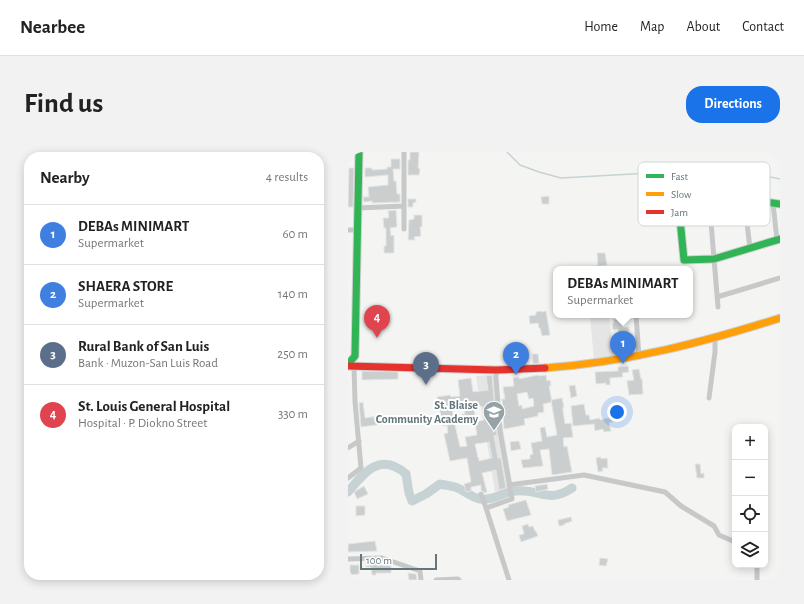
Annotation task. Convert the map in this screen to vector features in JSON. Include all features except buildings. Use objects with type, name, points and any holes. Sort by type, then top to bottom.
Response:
[{"type":"main road","points":[[359,152],[355,356],[350,365],[496,370],[561,367],[639,357],[675,349],[715,339],[780,318]]},
{"type":"main road","points":[[681,226],[684,260],[714,259],[778,239]]},
{"type":"main road","points":[[355,356],[362,366]]},
{"type":"street","points":[[404,152],[404,229]]},
{"type":"street","points":[[777,204],[778,239]]},
{"type":"street","points":[[358,208],[404,206]]},
{"type":"street","points":[[711,226],[718,307]]},
{"type":"street","points":[[747,226],[750,248]]},
{"type":"street","points":[[348,230],[358,230]]},
{"type":"street","points":[[717,297],[780,278]]},
{"type":"street","points":[[636,318],[639,357]]},
{"type":"street","points":[[709,398],[715,352],[715,339]]},
{"type":"street","points":[[348,478],[361,468],[350,365]]},
{"type":"street","points":[[486,508],[510,500],[512,497],[500,431],[496,370]]},
{"type":"street","points":[[348,448],[359,441]]},
{"type":"street","points":[[510,487],[584,475],[665,492],[681,506],[714,526],[720,535],[732,541]]},
{"type":"street","points":[[481,494],[509,580]]},
{"type":"street","points":[[348,559],[382,558],[420,571],[421,580]]},
{"type":"street","points":[[757,568],[757,580]]},
{"type":"street","points":[[436,580],[459,580]]},
{"type":"shaded area","points":[[590,318],[609,318],[614,359],[594,361]]},
{"type":"shaded area","name":"St. Blaise Community Academy","points":[[494,375],[513,488],[495,492],[476,376]]},
{"type":"waterway","points":[[507,152],[520,165],[561,178],[638,174]]},
{"type":"waterway","points":[[770,177],[780,179]]},
{"type":"waterway","points":[[348,492],[367,471],[381,464],[397,468],[406,474],[412,501],[426,494],[440,484],[455,487],[480,499],[490,499],[511,491],[525,491],[544,495],[557,495],[572,488]]},
{"type":"traffic: fast","points":[[348,364],[355,356],[359,152]]},
{"type":"traffic: fast","points":[[770,203],[780,204]]},
{"type":"traffic: fast","points":[[681,226],[684,260],[714,259],[780,239]]},
{"type":"traffic: slow","points":[[545,368],[606,361],[664,350],[722,336],[780,318]]},
{"type":"traffic: jam","points":[[348,366],[496,370],[545,368]]},
{"type":"place","name":"St. Louis General Hospital","points":[[377,338]]},
{"type":"place","name":"DEBAs MINIMART","points":[[623,364]]},
{"type":"place","name":"SHAERA STORE","points":[[516,375]]},
{"type":"place","name":"Rural Bank of San Luis","points":[[426,385]]},
{"type":"place","name":"St. Blaise Community Academy","points":[[494,432]]}]
